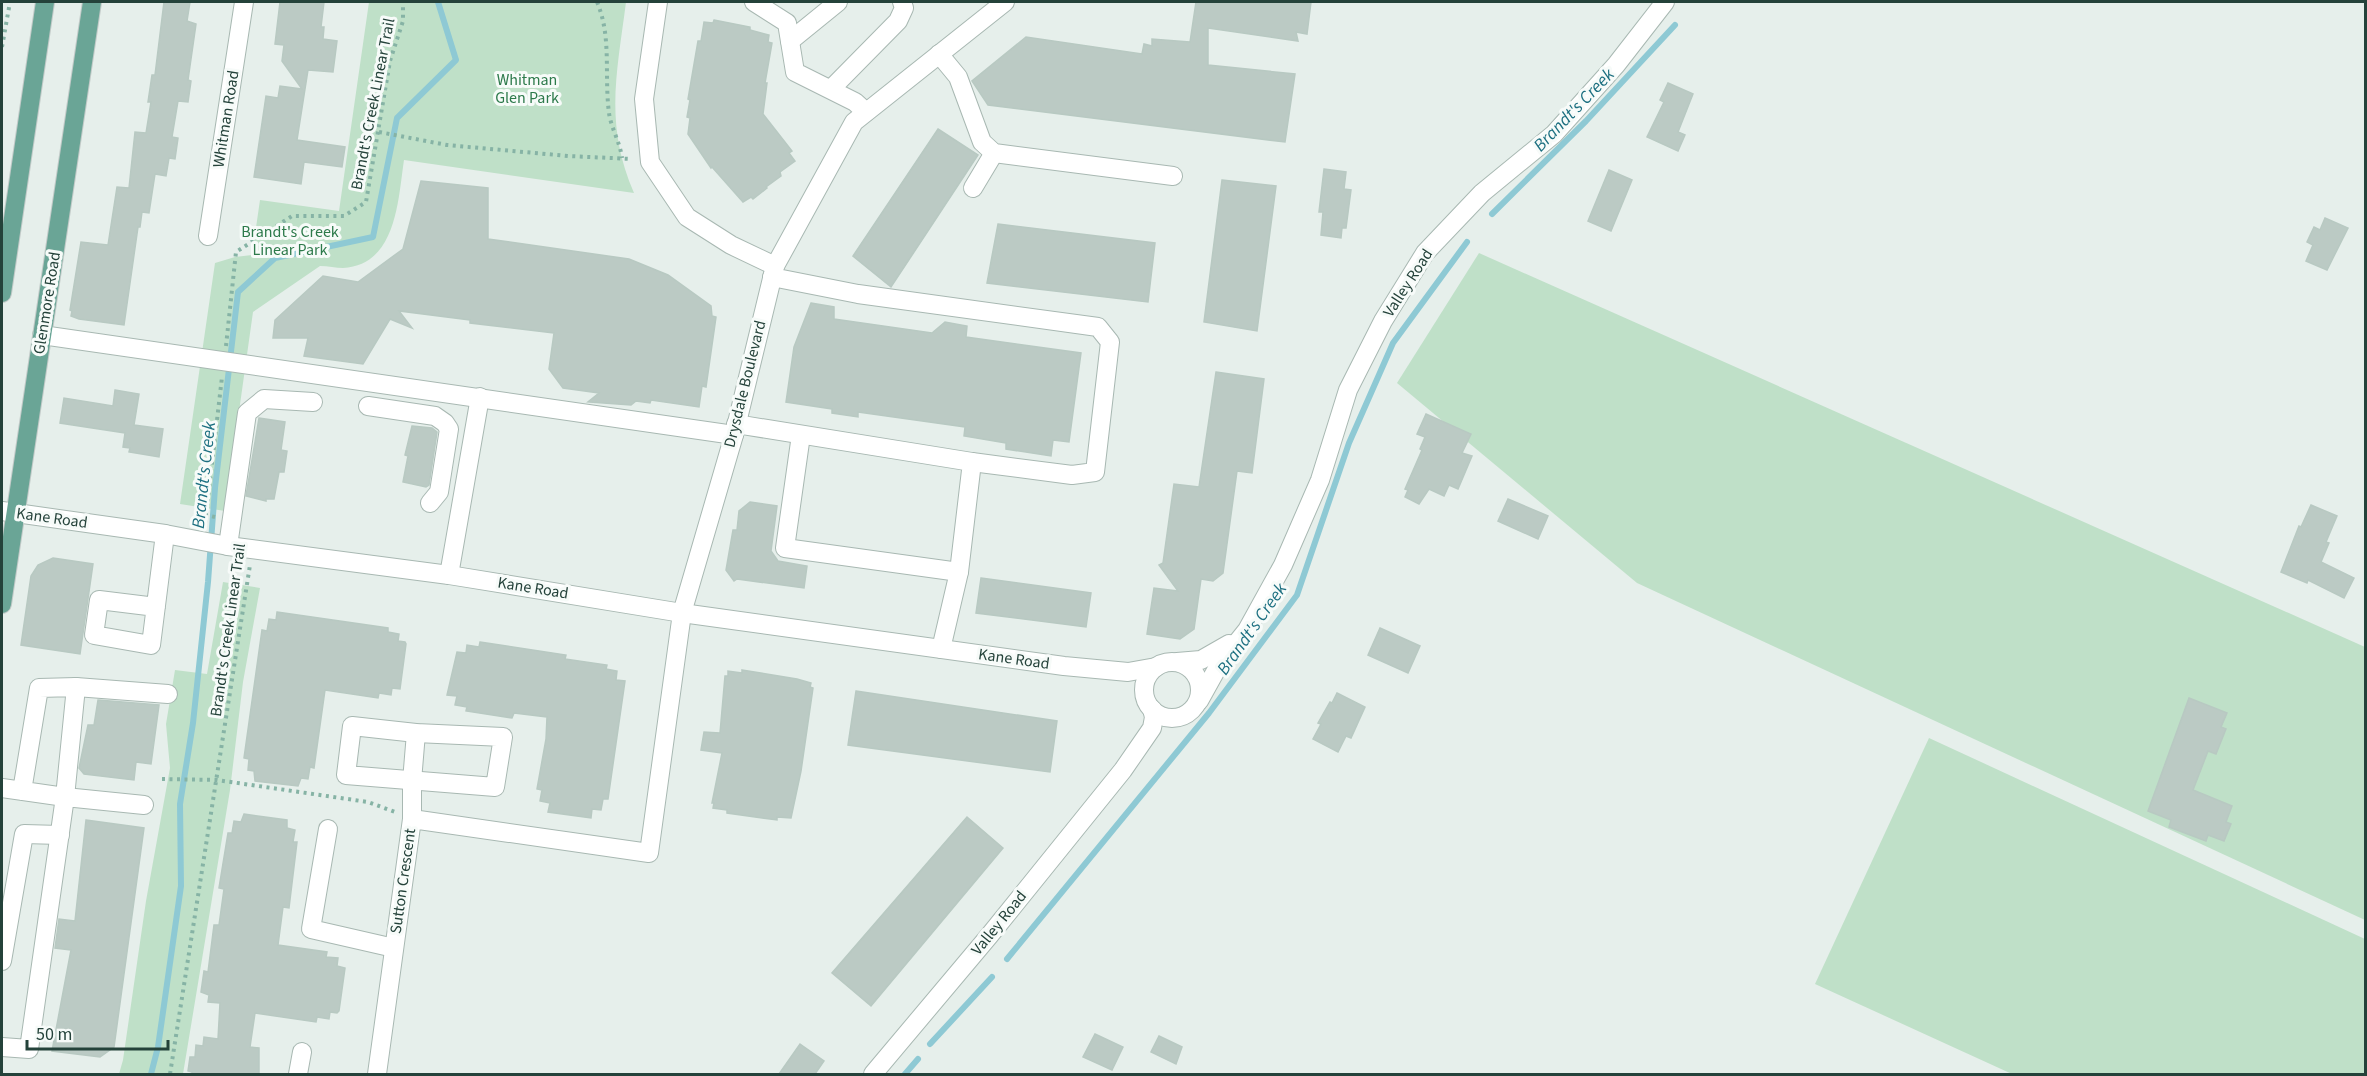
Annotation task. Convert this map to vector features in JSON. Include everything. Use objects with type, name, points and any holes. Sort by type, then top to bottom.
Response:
[{"type":"main road","points":[[2,293],[45,2]]},
{"type":"main road","name":"Glenmore Road","points":[[2,604],[8,512],[42,334],[92,2]]},
{"type":"street","name":"Whitman Road","points":[[208,236],[244,2]]},
{"type":"street","points":[[42,334],[480,397],[735,429],[801,435],[1072,476],[1095,472],[1110,342],[1098,327],[858,294],[774,272],[687,217],[650,162],[644,99],[658,2]]},
{"type":"street","points":[[754,2],[788,32],[795,72],[855,102],[866,112]]},
{"type":"street","points":[[788,32],[838,2]]},
{"type":"street","points":[[831,89],[898,21],[904,8],[902,2]]},
{"type":"street","name":"Drysdale Boulevard","points":[[649,853],[682,613],[735,429],[774,272],[854,122],[1005,2]]},
{"type":"street","name":"Valley Road","points":[[1123,770],[1159,735],[1193,707],[1219,664],[1247,630],[1283,565],[1315,490],[1348,390],[1383,321],[1425,253],[1482,193],[1554,134],[1616,65],[1665,2]]},
{"type":"street","points":[[939,54],[958,77],[982,142],[994,153],[1173,176]]},
{"type":"street","points":[[973,188],[994,153]]},
{"type":"street","points":[[449,575],[480,397]]},
{"type":"street","points":[[228,546],[247,412],[264,399],[313,402]]},
{"type":"street","points":[[368,406],[435,416],[449,429],[439,492],[430,503]]},
{"type":"street","points":[[801,435],[785,548],[958,572]]},
{"type":"street","points":[[941,649],[958,572],[972,462]]},
{"type":"street","name":"Kane Road","points":[[8,512],[165,534],[228,546],[449,575],[682,613],[1064,666],[1128,672],[1156,667]]},
{"type":"street","points":[[156,607],[165,534]]},
{"type":"street","name":"Valley Road","points":[[873,1074],[989,936],[1123,770],[1152,728],[1154,717],[1144,687],[1146,679],[1156,667],[1165,663],[1201,660],[1223,648],[1247,630]]},
{"type":"street","points":[[1150,706],[1159,715],[1169,718],[1193,707],[1200,683],[1197,675],[1184,664],[1175,662]]},
{"type":"street","name":"Kane Road","points":[[1064,666],[1107,676],[1131,687],[1150,706]]},
{"type":"street","points":[[2,1047],[29,1049],[65,797],[76,687]]},
{"type":"street","points":[[22,791],[39,688],[76,687],[168,694]]},
{"type":"street","points":[[352,726],[416,733],[503,737],[495,787],[412,781],[346,775],[352,726]]},
{"type":"street","points":[[412,819],[416,733]]},
{"type":"street","points":[[2,788],[144,805]]},
{"type":"street","name":"Sutton Crescent","points":[[377,1074],[412,819],[649,853]]},
{"type":"street","points":[[328,828],[310,929],[394,948]]},
{"type":"street","points":[[2,962],[24,834],[60,835]]},
{"type":"street","points":[[298,1074],[302,1052]]},
{"type":"path","points":[[2,47],[10,2]]},
{"type":"path","name":"Brandt's Creek Linear Trail","points":[[232,519],[206,515],[236,252],[292,216],[344,216],[366,202],[390,61],[403,21],[403,2]]},
{"type":"path","points":[[597,2],[603,16],[607,50],[609,116],[622,158]]},
{"type":"path","points":[[379,132],[447,145],[650,162]]},
{"type":"path","name":"Brandt's Creek Linear Trail","points":[[170,1074],[218,780],[252,549]]},
{"type":"path","points":[[162,779],[218,780],[369,802],[412,819]]},
{"type":"green space","points":[[369,2],[626,2],[615,98],[619,144],[634,193],[404,160],[392,228],[374,255],[361,264],[343,268],[320,266],[253,312],[225,511],[180,504],[215,263],[252,255],[260,200],[339,211]]},
{"type":"green space","points":[[1479,253],[2365,647],[2365,920],[1637,583],[1397,383]]},
{"type":"green space","points":[[223,582],[260,588],[243,682],[230,790],[183,1074],[119,1074],[146,901],[170,768],[166,724],[175,670],[207,674]]},
{"type":"green space","points":[[1929,738],[2365,939],[2365,1074],[2012,1074],[1815,984]]},
{"type":"building","points":[[164,2],[190,2],[187,21],[196,24],[188,80],[191,81],[188,102],[178,101],[172,137],[178,138],[175,159],[169,158],[166,176],[155,174],[149,213],[142,212],[124,325],[79,319],[71,316],[72,311],[70,310],[81,242],[108,245],[117,187],[129,188],[135,132],[146,133],[151,102],[148,102],[152,75],[155,75]]},
{"type":"building","points":[[280,2],[324,2],[321,27],[324,27],[323,39],[337,41],[333,72],[308,70],[297,140],[345,147],[342,167],[304,162],[301,184],[254,177],[266,96],[278,98],[280,86],[302,89],[282,61],[284,45],[275,44]]},
{"type":"building","points":[[1196,2],[1311,2],[1307,34],[1296,32],[1298,41],[1208,28],[1208,65],[1295,74],[1285,142],[988,105],[972,81],[1026,37],[1142,54],[1144,44],[1152,46],[1152,39],[1190,42]]},
{"type":"building","points":[[714,20],[750,27],[750,30],[769,35],[768,42],[772,43],[765,83],[767,83],[763,114],[792,151],[789,153],[795,161],[780,172],[781,176],[767,188],[753,199],[751,197],[743,202],[711,168],[688,134],[690,118],[687,117],[690,100],[688,99],[698,41],[701,41],[704,22],[713,23]]},
{"type":"building","points":[[1668,83],[1693,94],[1678,132],[1685,135],[1678,151],[1647,137],[1664,102],[1660,100]]},
{"type":"building","points":[[938,129],[978,155],[891,287],[853,256]]},
{"type":"building","points":[[1324,169],[1346,172],[1344,189],[1351,190],[1346,228],[1342,228],[1341,238],[1321,235],[1323,212],[1319,212]]},
{"type":"building","points":[[1609,170],[1632,180],[1611,231],[1588,221]]},
{"type":"building","points":[[1222,180],[1276,186],[1257,331],[1204,322]]},
{"type":"building","points":[[421,181],[488,188],[488,239],[629,259],[668,275],[711,306],[712,316],[716,317],[706,387],[702,386],[699,407],[651,400],[650,403],[636,401],[631,405],[588,402],[599,393],[563,388],[549,369],[554,333],[470,323],[470,320],[399,311],[412,328],[390,319],[363,364],[304,356],[308,338],[273,338],[275,320],[323,276],[358,282],[403,249]]},
{"type":"building","points":[[2325,218],[2348,228],[2327,270],[2306,261],[2313,245],[2307,242],[2314,227],[2320,230]]},
{"type":"building","points":[[998,224],[1155,243],[1148,302],[987,283]]},
{"type":"building","points":[[811,303],[834,307],[834,319],[932,333],[945,322],[967,326],[966,337],[1081,353],[1069,442],[1053,440],[1051,456],[1006,449],[1006,443],[964,436],[965,427],[858,412],[858,417],[832,413],[832,409],[786,402],[794,347]]},
{"type":"building","points":[[1216,372],[1264,379],[1252,473],[1237,471],[1223,573],[1213,581],[1201,579],[1194,629],[1180,639],[1147,634],[1154,588],[1178,591],[1159,565],[1163,563],[1174,484],[1199,487]]},
{"type":"building","points":[[115,390],[139,394],[134,425],[163,429],[159,457],[129,452],[130,448],[123,447],[125,433],[60,423],[64,398],[113,406]]},
{"type":"building","points":[[1426,414],[1471,434],[1462,453],[1472,456],[1458,489],[1449,485],[1444,496],[1429,489],[1419,504],[1405,497],[1408,490],[1405,489],[1422,450],[1420,449],[1425,437],[1417,434]]},
{"type":"building","points":[[259,418],[285,422],[281,450],[287,451],[284,472],[279,472],[274,499],[266,499],[266,501],[246,496]]},
{"type":"building","points":[[412,426],[432,428],[437,432],[429,485],[426,487],[403,482],[408,456],[405,455]]},
{"type":"building","points":[[1508,499],[1548,516],[1538,539],[1498,521]]},
{"type":"building","points":[[750,502],[777,506],[771,551],[778,561],[807,566],[804,588],[737,579],[734,581],[726,570],[733,530],[737,530],[739,511]]},
{"type":"building","points":[[2311,505],[2337,516],[2326,542],[2329,543],[2321,562],[2354,578],[2344,598],[2308,580],[2307,583],[2281,572],[2299,526],[2301,527]]},
{"type":"building","points":[[53,558],[93,564],[80,654],[21,645],[31,576],[38,565]]},
{"type":"building","points":[[981,578],[1091,593],[1086,627],[976,613]]},
{"type":"building","points":[[277,612],[388,628],[388,632],[399,634],[398,641],[406,644],[400,689],[392,688],[391,695],[379,693],[378,698],[325,690],[314,768],[310,767],[308,779],[301,778],[298,786],[255,781],[254,771],[248,770],[249,759],[244,758],[262,630],[267,631],[269,619],[276,620]]},
{"type":"building","points":[[1380,628],[1420,646],[1408,673],[1368,655]]},
{"type":"building","points":[[480,642],[566,655],[565,659],[607,665],[606,669],[617,671],[616,680],[625,681],[608,799],[603,799],[601,810],[592,809],[591,818],[548,812],[550,803],[540,801],[542,790],[537,789],[546,739],[547,717],[514,713],[512,718],[466,711],[467,707],[455,705],[457,696],[447,695],[457,652],[466,653],[467,645],[479,647]]},
{"type":"building","points":[[742,670],[797,679],[811,683],[810,687],[813,688],[801,771],[791,818],[777,817],[777,820],[727,813],[727,810],[713,808],[722,753],[701,750],[704,732],[720,733],[725,676],[728,676],[728,671],[742,673]]},
{"type":"building","points":[[856,691],[1057,721],[1050,772],[848,745]]},
{"type":"building","points":[[1337,693],[1365,707],[1351,738],[1346,736],[1338,752],[1313,739],[1321,724],[1318,723]]},
{"type":"building","points":[[2189,698],[2227,713],[2221,727],[2226,729],[2216,754],[2208,751],[2193,790],[2232,806],[2226,822],[2231,824],[2224,841],[2208,835],[2206,841],[2169,827],[2171,820],[2148,811]]},
{"type":"building","points":[[98,700],[159,705],[151,764],[136,762],[134,780],[84,774],[79,768],[88,725],[94,725]]},
{"type":"building","points":[[244,814],[287,820],[287,828],[295,830],[293,842],[297,842],[289,908],[283,907],[278,945],[327,952],[326,957],[338,958],[337,966],[345,968],[339,1011],[330,1012],[329,1019],[317,1017],[316,1022],[255,1013],[250,1047],[259,1048],[259,1074],[192,1074],[188,1071],[190,1057],[195,1057],[196,1045],[203,1046],[204,1037],[218,1039],[220,1003],[208,1002],[209,995],[201,992],[204,971],[208,972],[214,925],[219,925],[224,889],[219,888],[228,833],[232,833],[234,821],[241,822]]},
{"type":"building","points":[[967,817],[1003,848],[871,1006],[832,973]]},
{"type":"building","points":[[86,820],[144,828],[114,1047],[100,1057],[52,1051],[71,950],[55,948],[59,919],[75,921]]},
{"type":"building","points":[[1095,1034],[1123,1047],[1112,1070],[1083,1057]]},
{"type":"building","points":[[1159,1036],[1182,1047],[1176,1064],[1151,1052]]},
{"type":"building","points":[[800,1044],[824,1061],[815,1074],[779,1074]]},
{"type":"waterway","name":"Brandt's Creek","points":[[151,1074],[158,1047],[181,886],[180,804],[193,723],[215,488],[238,292],[275,258],[373,237],[397,118],[456,60],[438,2]]},
{"type":"waterway","name":"Brandt's Creek","points":[[1492,214],[1586,121],[1675,25]]},
{"type":"waterway","name":"Brandt's Creek","points":[[1007,959],[1209,713],[1297,595],[1349,443],[1393,343],[1467,242]]},
{"type":"waterway","name":"Brandt's Creek","points":[[930,1044],[992,977]]},
{"type":"waterway","name":"Brandt's Creek","points":[[905,1074],[918,1059]]},
{"type":"park label","name":"Whitman Glen Park","points":[[527,89]]},
{"type":"park label","name":"Brandt's Creek Linear Park","points":[[290,241]]}]
